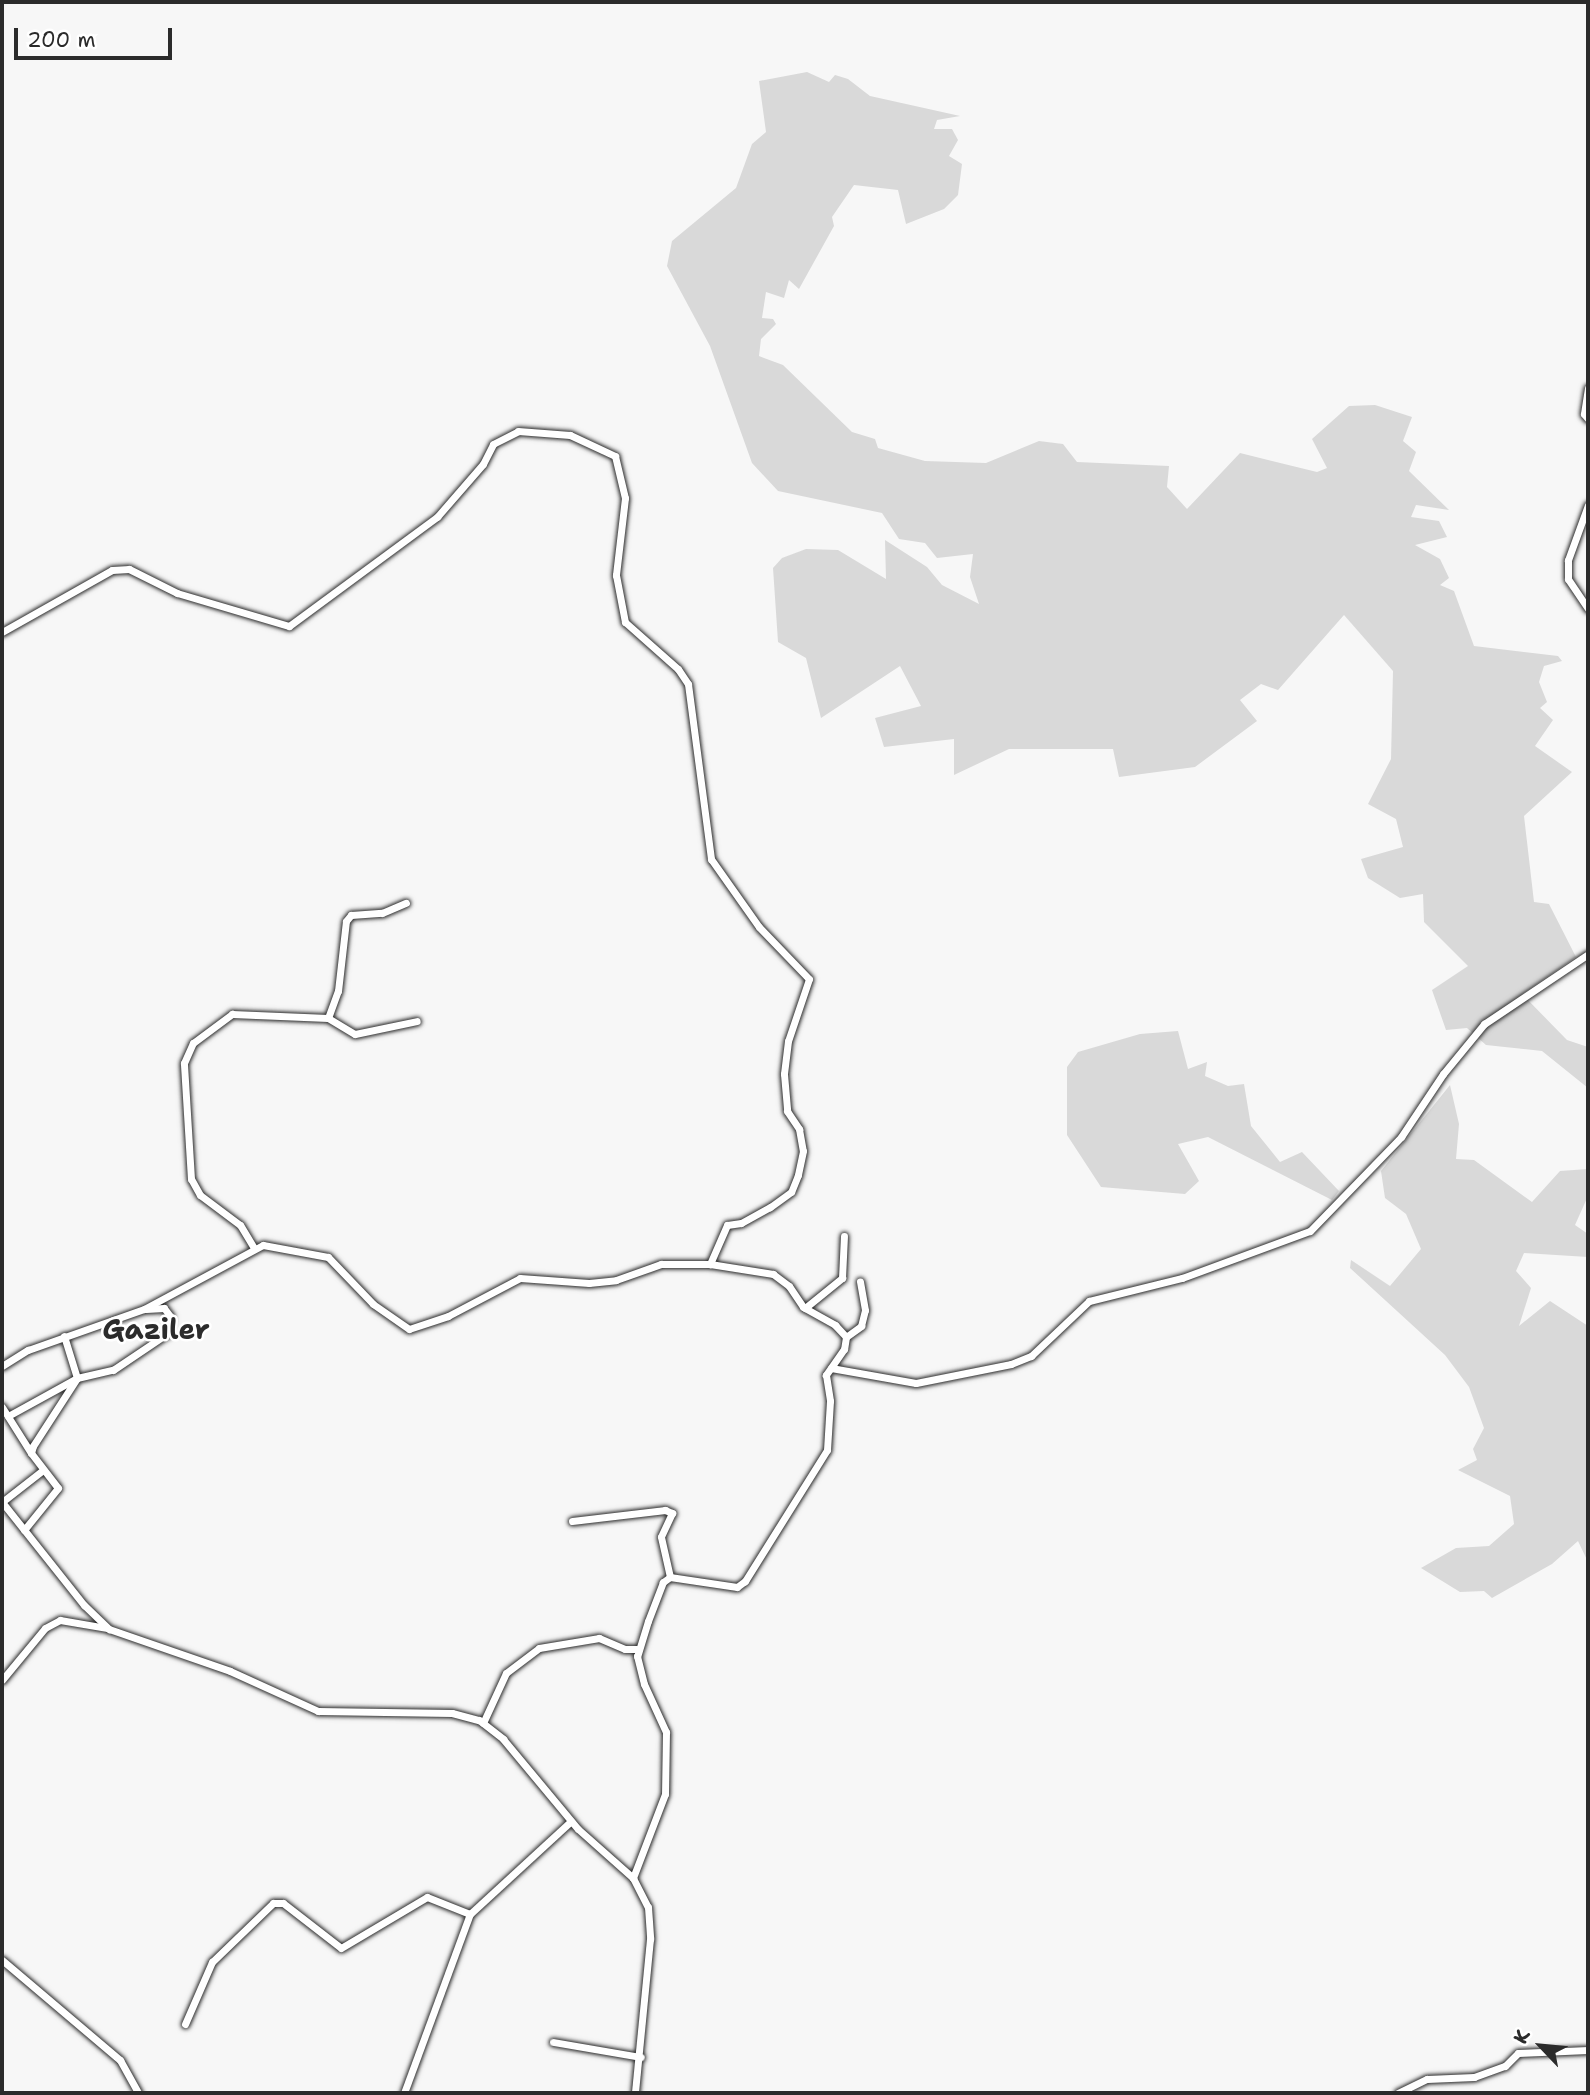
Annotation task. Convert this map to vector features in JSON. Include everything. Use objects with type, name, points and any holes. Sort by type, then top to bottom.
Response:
[{"type":"street","points":[[1588,388],[1584,414],[1588,419]]},
{"type":"street","points":[[2,632],[112,570],[155,579],[177,593],[289,626],[437,517],[483,464],[494,444],[518,431],[570,435],[615,456],[625,498],[616,575],[625,622],[678,669],[688,684],[711,859],[759,927],[809,979],[788,1041],[784,1074],[787,1111],[799,1129],[803,1151],[798,1175],[791,1192],[770,1207],[741,1223],[727,1225],[710,1265]]},
{"type":"street","points":[[1588,505],[1568,560],[1568,579],[1588,609]]},
{"type":"street","points":[[328,1018],[338,991],[346,921],[351,915],[372,910],[382,913],[406,903]]},
{"type":"street","points":[[831,1368],[916,1382],[1011,1364],[1031,1356],[1089,1301],[1182,1278],[1310,1231],[1401,1137],[1443,1074],[1484,1024],[1588,954]]},
{"type":"street","points":[[254,1248],[240,1225],[200,1195],[191,1179],[184,1063],[193,1043],[232,1014],[328,1018],[355,1034],[417,1021]]},
{"type":"street","points":[[805,1308],[842,1278],[844,1236]]},
{"type":"street","points":[[2,1366],[64,1336],[144,1309],[254,1248],[304,1250],[328,1257],[373,1304],[409,1329],[449,1316],[520,1278],[589,1283],[616,1280],[661,1264],[710,1265],[773,1273],[789,1286],[792,1295],[805,1308],[835,1325],[846,1337]]},
{"type":"street","points":[[633,1878],[665,1794],[666,1744],[666,1732],[644,1684],[637,1649],[663,1582],[670,1577],[737,1587],[745,1581],[827,1450],[831,1401],[826,1375],[846,1337],[861,1326],[865,1310],[860,1282]]},
{"type":"street","points":[[8,1416],[77,1378],[113,1370],[163,1339],[170,1315],[164,1308],[144,1309]]},
{"type":"street","points":[[31,1453],[77,1378],[64,1336]]},
{"type":"street","points":[[2,1407],[31,1453],[58,1488],[24,1530]]},
{"type":"street","points":[[43,1470],[2,1502],[109,1629]]},
{"type":"street","points":[[572,1521],[672,1513],[661,1537],[670,1577]]},
{"type":"street","points":[[2,1679],[45,1628],[60,1620],[109,1629],[230,1671],[318,1711],[452,1713],[483,1723],[503,1739],[571,1821],[633,1878],[648,1907],[650,1939],[635,2093]]},
{"type":"street","points":[[483,1723],[506,1673],[539,1648],[599,1638],[625,1649],[637,1649]]},
{"type":"street","points":[[404,2093],[470,1914],[571,1821]]},
{"type":"street","points":[[185,2024],[212,1962],[273,1903],[283,1903],[341,1948],[426,1897],[470,1914]]},
{"type":"street","points":[[2,1960],[120,2060],[138,2093]]},
{"type":"street","points":[[553,2042],[640,2057]]},
{"type":"street","points":[[1398,2093],[1427,2079],[1484,2074],[1506,2066],[1518,2053],[1588,2050]]},
{"type":"shaded area","points":[[807,72],[829,82],[835,75],[848,79],[870,96],[960,116],[937,120],[934,129],[952,129],[958,140],[949,156],[962,164],[958,195],[944,209],[906,224],[898,190],[854,185],[832,217],[834,226],[799,289],[789,280],[784,298],[766,292],[762,318],[773,319],[776,324],[761,339],[759,356],[783,365],[852,432],[875,439],[878,448],[925,461],[986,463],[1039,441],[1063,444],[1077,462],[1169,466],[1167,487],[1187,509],[1240,453],[1317,472],[1327,468],[1312,439],[1349,406],[1375,405],[1412,417],[1403,441],[1416,452],[1409,471],[1449,510],[1416,505],[1411,517],[1439,521],[1447,537],[1415,545],[1440,559],[1449,578],[1440,585],[1454,591],[1474,646],[1558,656],[1562,661],[1544,666],[1539,682],[1547,702],[1540,708],[1553,720],[1535,746],[1572,772],[1524,816],[1534,902],[1549,904],[1576,957],[1522,994],[1567,1040],[1588,1047],[1588,1088],[1542,1051],[1486,1045],[1467,1028],[1446,1030],[1432,990],[1468,966],[1424,922],[1423,894],[1400,898],[1368,878],[1361,859],[1403,847],[1396,819],[1368,804],[1391,759],[1393,671],[1344,615],[1278,690],[1261,684],[1240,700],[1257,721],[1195,767],[1119,777],[1113,749],[1009,749],[954,775],[954,739],[884,747],[875,718],[921,706],[900,666],[821,718],[806,658],[778,642],[773,568],[782,558],[806,549],[838,550],[886,579],[885,540],[927,567],[942,585],[979,604],[970,577],[973,554],[937,558],[925,543],[899,539],[882,513],[778,491],[752,463],[710,346],[667,266],[672,241],[736,188],[752,144],[766,132],[759,81]]},
{"type":"shaded area","points":[[1178,1031],[1188,1069],[1207,1062],[1205,1076],[1228,1086],[1244,1084],[1251,1126],[1280,1162],[1302,1152],[1339,1191],[1332,1200],[1208,1137],[1178,1144],[1199,1181],[1185,1194],[1101,1187],[1067,1135],[1067,1067],[1078,1052],[1140,1034]]},
{"type":"shaded area","points":[[1450,1085],[1459,1124],[1456,1159],[1474,1160],[1532,1202],[1560,1171],[1588,1169],[1588,1196],[1575,1225],[1588,1234],[1588,1257],[1524,1253],[1516,1271],[1531,1288],[1519,1326],[1550,1301],[1588,1326],[1588,1562],[1578,1541],[1552,1564],[1492,1598],[1484,1591],[1460,1592],[1421,1568],[1456,1548],[1489,1546],[1514,1524],[1510,1496],[1458,1470],[1477,1460],[1473,1449],[1484,1428],[1469,1387],[1445,1355],[1350,1268],[1351,1260],[1390,1286],[1421,1249],[1406,1214],[1385,1198],[1381,1171]]},
{"type":"district","name":"Gaziler","points":[[156,1329]]}]
